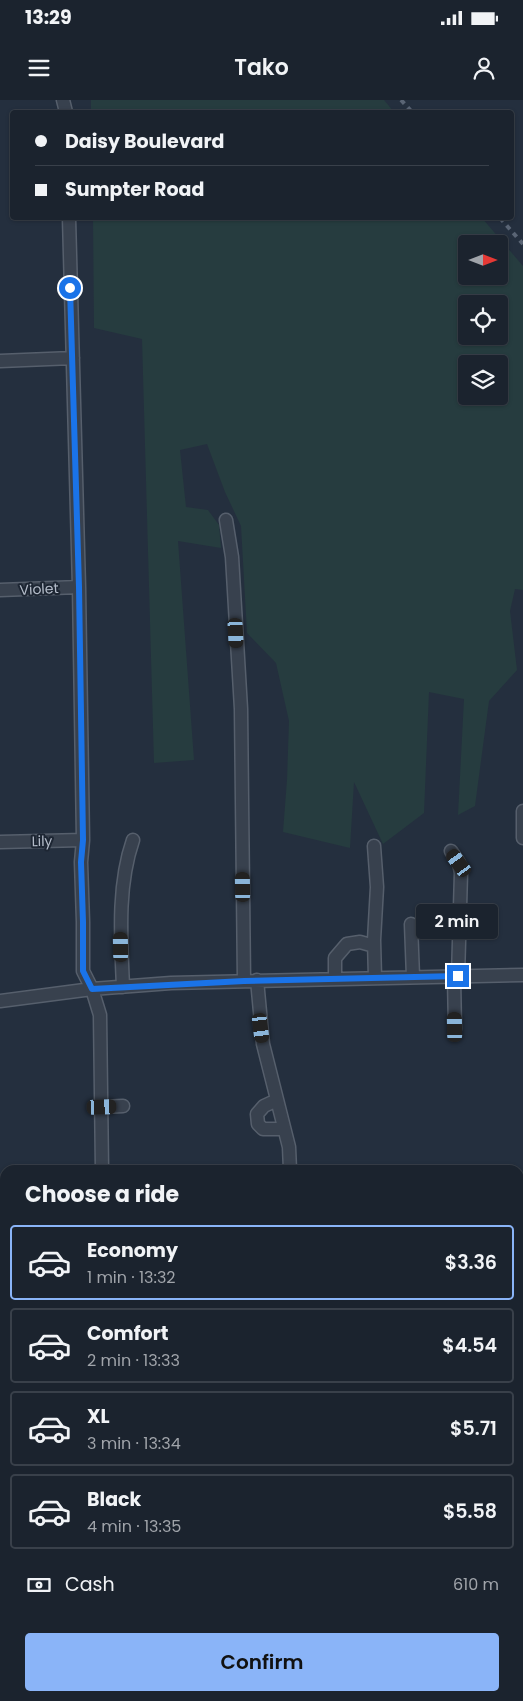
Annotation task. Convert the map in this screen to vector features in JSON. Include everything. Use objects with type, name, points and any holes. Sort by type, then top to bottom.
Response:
[{"type":"street","points":[[69,220],[79,587],[83,971],[92,989],[100,1015],[102,1165]]},
{"type":"street","points":[[0,361],[72,358]]},
{"type":"street","points":[[226,520],[232,557],[241,709],[251,980],[263,1044],[290,1147],[290,1165]]},
{"type":"street","name":"Violet","points":[[0,590],[79,587]]},
{"type":"street","points":[[523,811],[523,838]]},
{"type":"street","name":"Lily","points":[[0,842],[83,840]]},
{"type":"street","points":[[124,986],[121,936],[123,882],[132,840]]},
{"type":"street","points":[[374,846],[377,887],[374,946],[376,978]]},
{"type":"street","points":[[451,851],[459,863],[461,873],[455,1029]]},
{"type":"street","points":[[411,924],[414,977]]},
{"type":"street","points":[[335,979],[335,958],[347,944],[360,942],[374,946]]},
{"type":"street","points":[[0,1001],[124,986],[251,980],[523,975]]},
{"type":"street","points":[[277,1100],[264,1106],[257,1114],[258,1124],[262,1130],[284,1129]]},
{"type":"street","points":[[102,1107],[123,1106]]},
{"type":"green space","points":[[91,100],[384,100],[392,110],[91,110]]},
{"type":"green space","points":[[93,220],[484,220],[497,235],[458,235],[458,285],[508,285],[508,248],[523,266],[523,590],[515,589],[510,611],[517,670],[489,701],[475,806],[458,815],[464,699],[429,692],[424,813],[383,844],[354,782],[350,848],[283,832],[289,721],[276,663],[247,633],[241,526],[225,492],[207,444],[180,450],[186,507],[208,510],[219,525],[221,548],[178,541],[194,760],[154,763],[142,339],[94,328]]},
{"type":"railway","points":[[401,100],[410,110]]},
{"type":"railway","points":[[502,220],[523,244]]},
{"type":"route","points":[[70,288],[79,587],[83,971],[92,989],[171,983],[458,976]]}]
